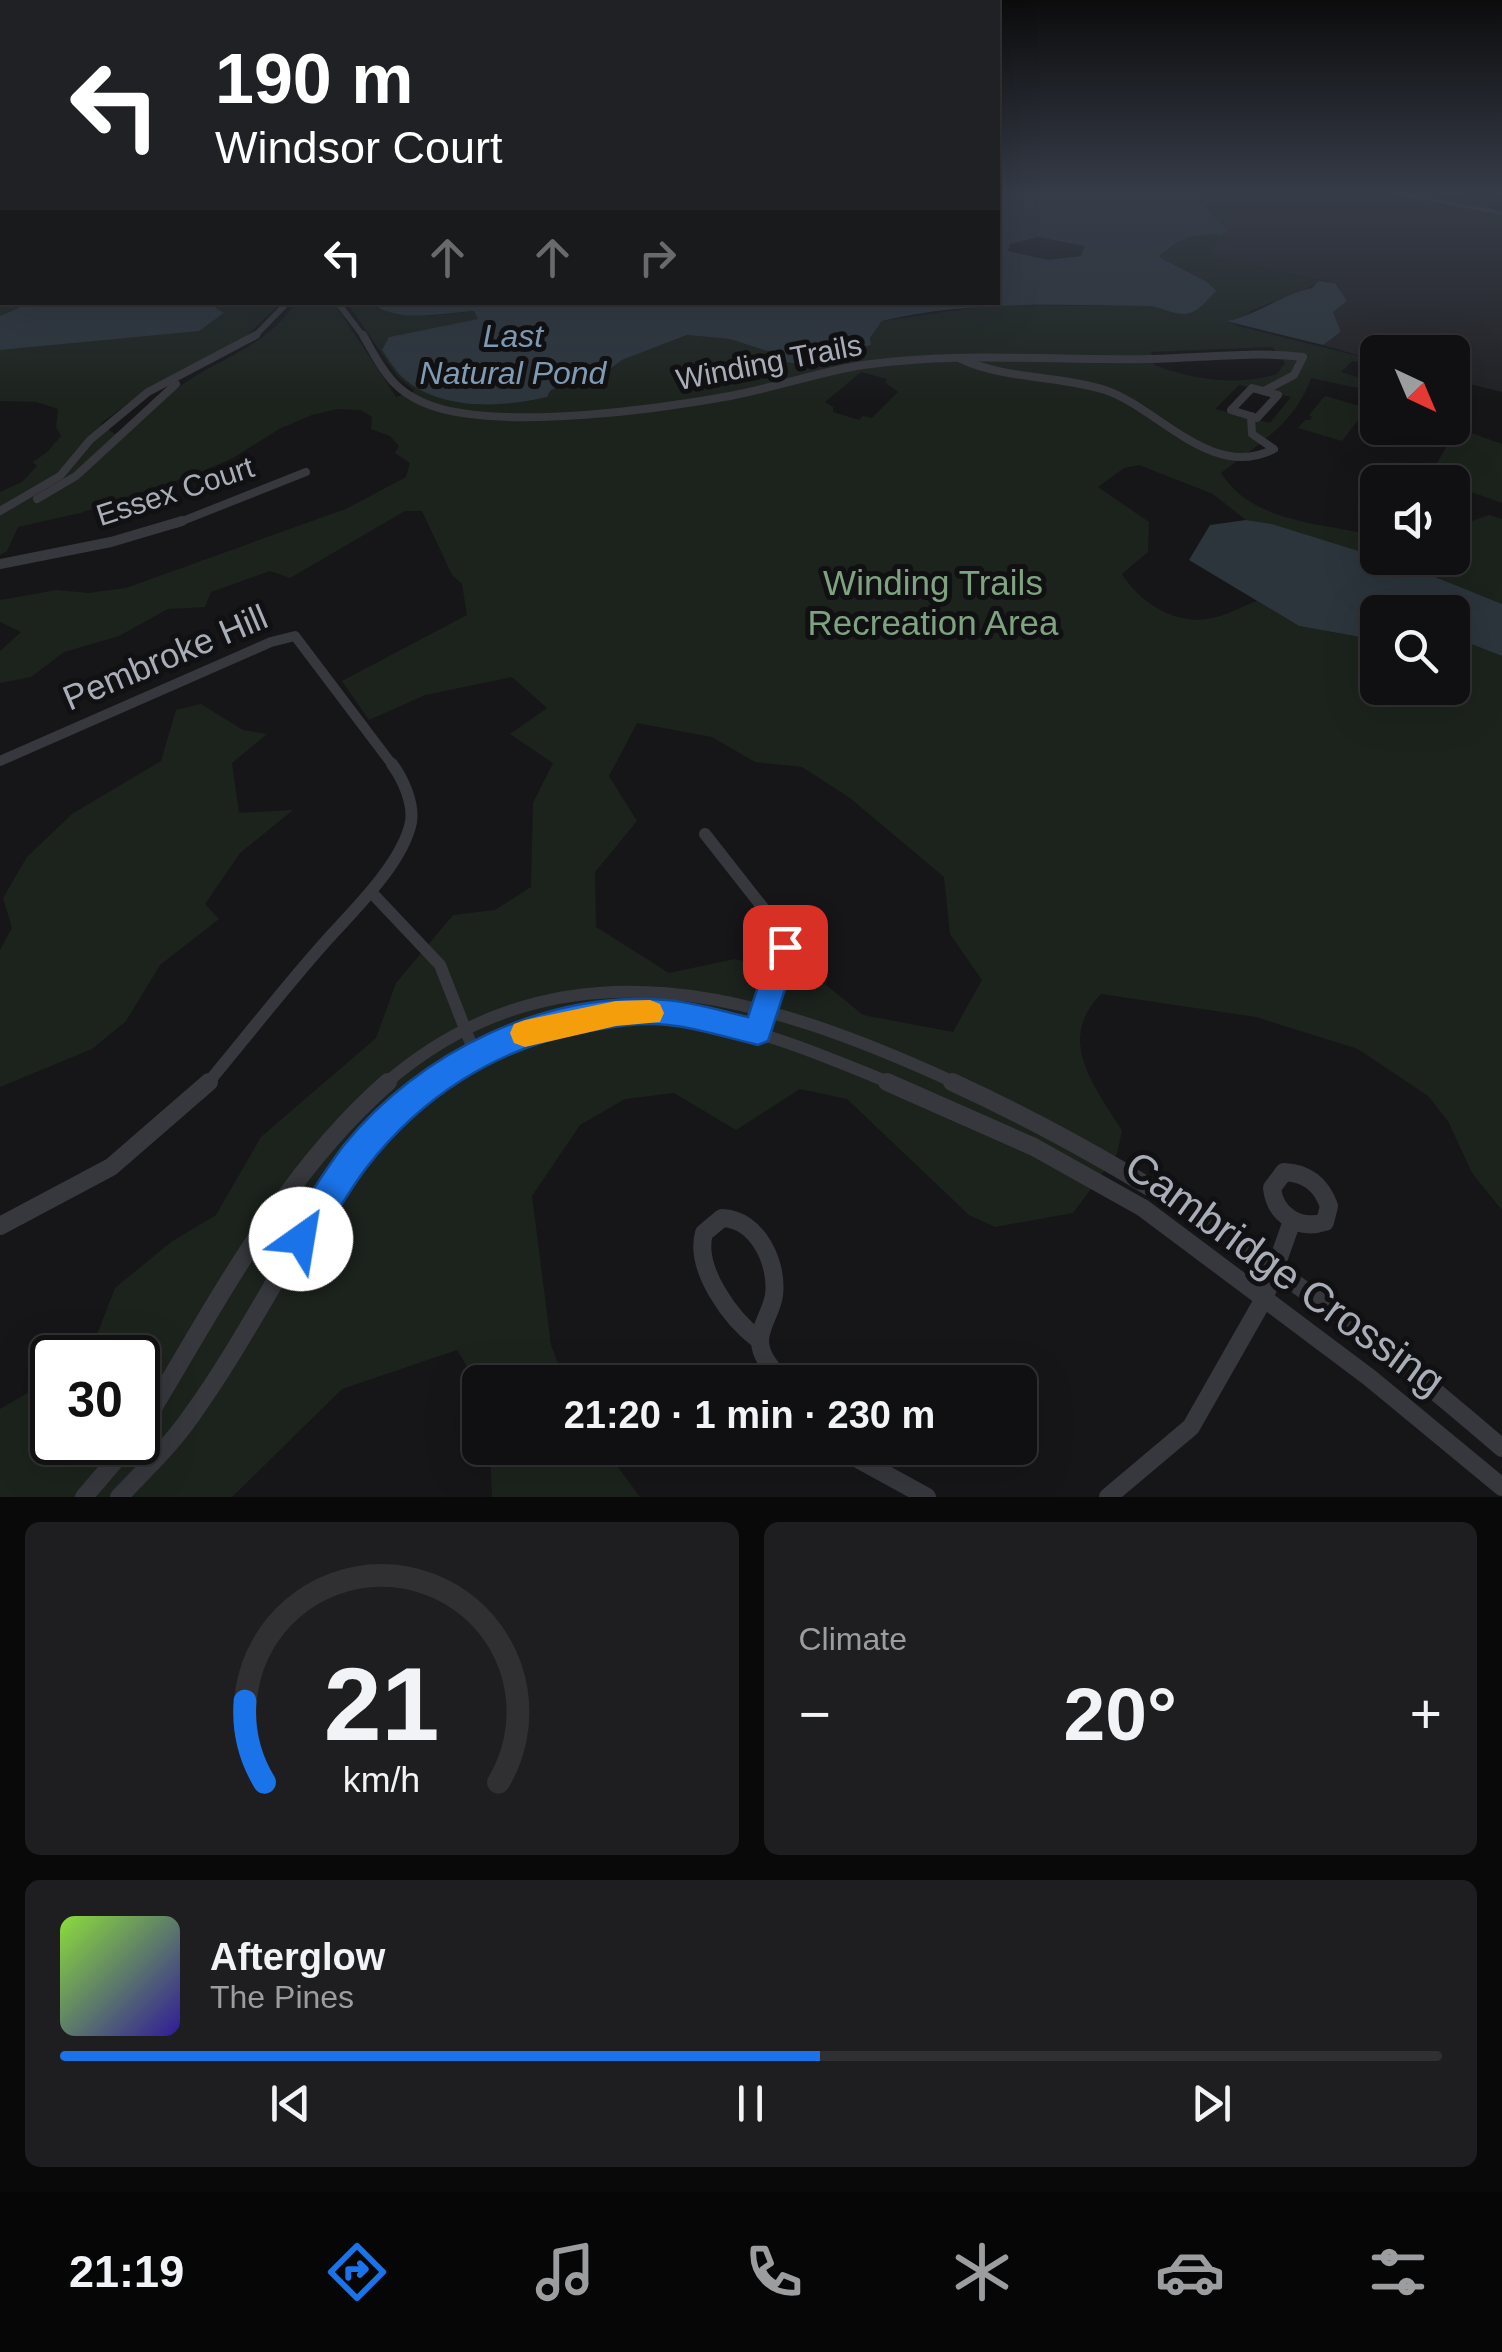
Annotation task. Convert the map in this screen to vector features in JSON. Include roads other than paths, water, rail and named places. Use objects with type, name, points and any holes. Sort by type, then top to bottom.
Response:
[{"type":"street","points":[[0,512],[34,501],[76,476],[156,398],[250,341],[285,305]]},
{"type":"street","name":"Winding Trails","points":[[339,305],[387,378],[402,393],[443,409],[482,416],[570,415],[730,396],[862,365],[1024,354],[1150,358],[1266,352],[1303,357],[1294,375],[1264,391]]},
{"type":"street","name":"Winding Trails","points":[[960,358],[1016,376],[1114,394],[1196,446],[1216,454],[1247,456],[1274,449],[1252,434],[1251,416]]},
{"type":"street","points":[[0,512],[60,476],[90,440],[148,392],[196,371]]},
{"type":"street","name":"Winding Trails","points":[[1252,388],[1264,391],[1278,395],[1257,418],[1231,410],[1252,388]]},
{"type":"street","name":"Essex Court","points":[[0,564],[111,542],[176,524],[306,472]]},
{"type":"street","name":"Pembroke Hill","points":[[0,761],[271,642],[295,636],[404,780],[411,820],[372,893],[327,940],[196,1096],[111,1167],[0,1226]]},
{"type":"street","points":[[705,834],[770,918],[785,947],[758,1032]]},
{"type":"street","points":[[372,893],[440,965],[476,1054]]},
{"type":"street","name":"Cambridge Crossing","points":[[160,1399],[320,1150],[376,1091],[465,1028],[567,995],[628,988],[695,994],[766,1010],[878,1049],[1062,1134],[1154,1186],[1326,1302],[1502,1448]]},
{"type":"street","name":"Cambridge Crossing","points":[[119,1497],[196,1408],[356,1156],[433,1082],[476,1054],[540,1027],[616,1014],[667,1012],[758,1032],[913,1090],[1142,1208],[1422,1416],[1502,1488]]},
{"type":"street","points":[[759,1340],[772,1304],[774,1270],[769,1252],[752,1230],[735,1218],[719,1218],[707,1226],[702,1236],[702,1258],[735,1318],[759,1340],[770,1365]]},
{"type":"street","points":[[1108,1497],[1191,1427],[1265,1297],[1292,1221]]},
{"type":"street","points":[[84,1497],[111,1465]]},
{"type":"street","points":[[869,1465],[927,1497]]},
{"type":"water","name":"Last Natural Pond","points":[[1000,263],[1170,263],[1216,291],[1202,306],[1180,314],[1147,306],[1014,305],[915,314],[882,321],[870,338],[871,345],[809,363],[786,362],[783,356],[730,339],[687,335],[622,360],[610,369],[587,371],[550,391],[547,397],[490,404],[433,396],[401,376],[382,350],[389,337],[478,319],[474,311],[407,315],[375,305],[1000,305]]},
{"type":"water","points":[[1319,281],[1335,283],[1347,301],[1333,312],[1341,332],[1323,345],[1226,321],[1312,288]]},
{"type":"water","points":[[25,305],[212,305],[224,313],[199,331],[0,350],[0,316]]},
{"type":"water","points":[[1246,520],[1272,524],[1360,551],[1360,575],[1430,575],[1502,604],[1502,656],[1470,644],[1470,595],[1360,595],[1360,637],[1299,626],[1189,560],[1210,525]]},
{"type":"park label","name":"Winding Trails Recreation Area","points":[[933,602]]}]
